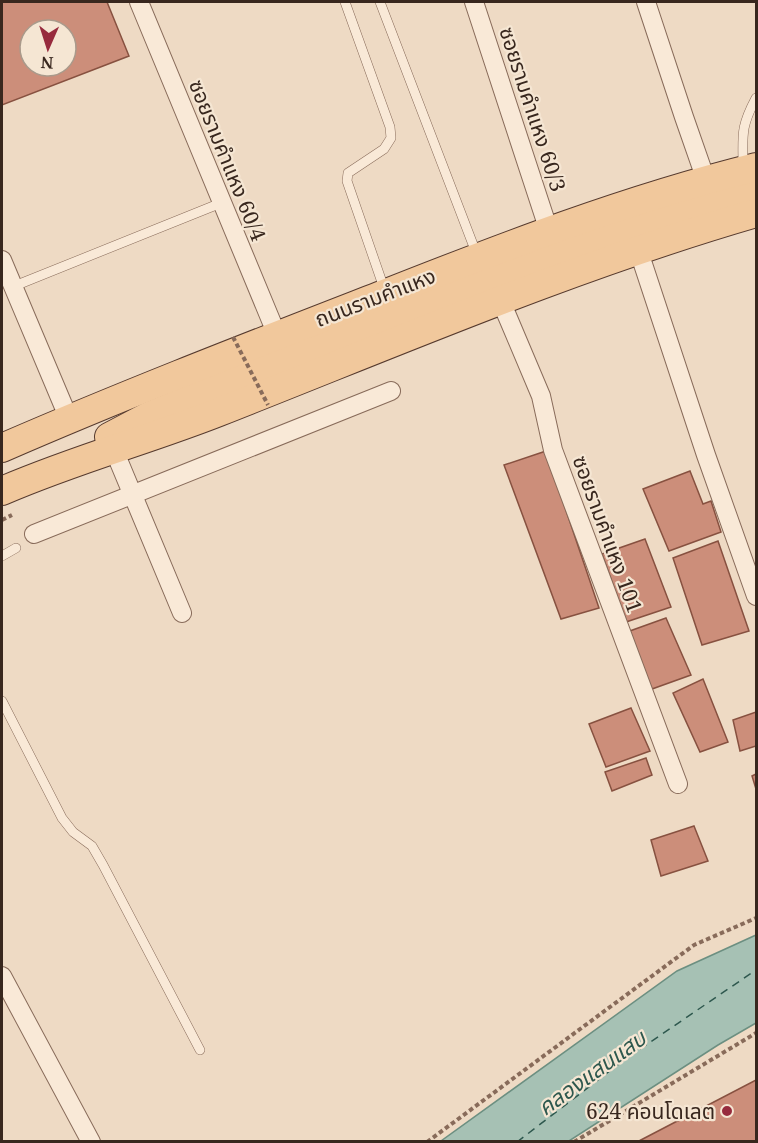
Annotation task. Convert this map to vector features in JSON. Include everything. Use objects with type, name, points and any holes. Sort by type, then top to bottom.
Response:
[{"type":"main road","name":"ถนนรามคำแหง","points":[[2,448],[277,335],[549,231],[706,180],[752,176]]},
{"type":"main road","name":"ถนนรามคำแหง","points":[[2,491],[44,472],[149,416],[434,300],[752,176]]},
{"type":"main road","name":"ถนนรามคำแหง","points":[[44,472],[114,450],[218,412],[500,299],[638,249],[756,213]]},
{"type":"street","name":"ซอยรามคำแหง 60/4","points":[[139,2],[277,335]]},
{"type":"street","name":"ซอยรามคำแหง 60/3","points":[[474,2],[549,231]]},
{"type":"street","points":[[646,2],[706,180]]},
{"type":"street","points":[[638,249],[706,455],[756,596]]},
{"type":"street","points":[[2,260],[69,419]]},
{"type":"street","name":"ซอยรามคำแหง 101","points":[[500,299],[534,376],[541,396],[553,450],[678,784]]},
{"type":"street","points":[[34,534],[391,391]]},
{"type":"street","points":[[114,450],[182,613]]},
{"type":"street","points":[[2,976],[91,1142]]},
{"type":"lane","points":[[345,2],[390,127],[391,138],[384,149],[348,173],[347,181],[386,293]]},
{"type":"lane","points":[[380,2],[478,257]]},
{"type":"lane","points":[[752,176],[742,128],[756,98]]},
{"type":"lane","points":[[12,287],[221,203]]},
{"type":"lane","points":[[2,556],[16,548]]},
{"type":"lane","points":[[2,701],[62,818],[73,832],[92,846],[103,865],[200,1050]]},
{"type":"path","points":[[233,337],[268,405]]},
{"type":"path","points":[[427,1142],[694,945],[756,918]]},
{"type":"path","points":[[574,1142],[756,1033]]},
{"type":"water","name":"คลองแสนแสบ","points":[[756,935],[756,1023],[569,1141],[441,1141],[677,971]]},
{"type":"building","points":[[2,2],[107,2],[129,56],[78,76],[78,18],[18,18],[18,78],[72,78],[2,105]]},
{"type":"building","points":[[546,451],[599,608],[561,619],[504,465]]},
{"type":"building","points":[[690,471],[703,504],[711,501],[721,532],[669,551],[643,489]]},
{"type":"building","points":[[645,539],[671,607],[626,622],[602,554]]},
{"type":"building","points":[[718,541],[749,631],[702,645],[673,558]]},
{"type":"building","points":[[666,618],[691,675],[652,689],[627,632]]},
{"type":"building","points":[[703,679],[728,742],[700,752],[673,693]]},
{"type":"building","points":[[631,708],[650,751],[606,767],[589,724]]},
{"type":"building","points":[[756,712],[756,746],[740,751],[733,720]]},
{"type":"building","points":[[646,758],[652,775],[612,791],[605,772]]},
{"type":"building","points":[[756,774],[756,789],[752,776]]},
{"type":"building","points":[[694,826],[708,861],[661,876],[651,840]]},
{"type":"building","name":"624 คอนโดเลต","points":[[756,1080],[756,1142],[637,1142]]},
{"type":"ferry route","points":[[517,1142],[624,1060],[756,970]]},
{"type":"place","name":"624 คอนโดเลต","points":[[727,1111]]}]
